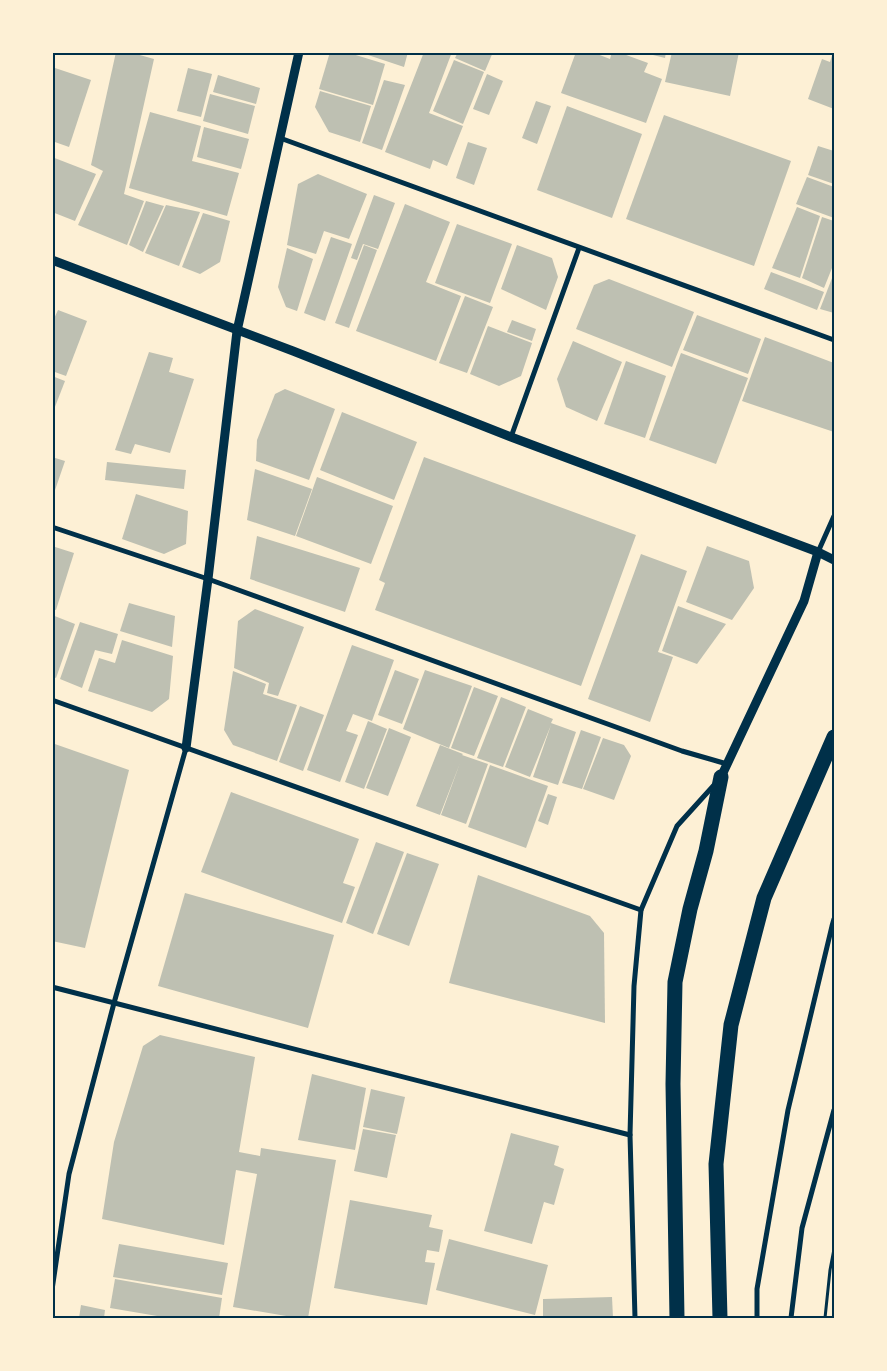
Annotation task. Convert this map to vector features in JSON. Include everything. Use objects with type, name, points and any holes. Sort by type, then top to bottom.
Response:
[{"type":"highway","points":[[720,1318],[716,1164],[731,1025],[764,898],[834,737]]},
{"type":"highway","points":[[677,1318],[673,1084],[675,982],[690,909],[706,851],[724,771]]},
{"type":"street","points":[[52,1290],[69,1174],[114,1003],[186,748],[238,330],[299,52]]},
{"type":"street","points":[[280,138],[834,340]]},
{"type":"street","points":[[511,437],[578,248]]},
{"type":"street","points":[[52,260],[238,330],[511,437],[818,552],[834,560]]},
{"type":"street","points":[[635,1318],[630,1135],[634,986],[641,910],[677,826],[724,771],[804,601],[818,552],[834,516]]},
{"type":"street","points":[[52,527],[208,579],[682,751],[724,771]]},
{"type":"street","points":[[52,700],[641,910]]},
{"type":"street","points":[[757,1318],[757,1289],[788,1110],[834,919]]},
{"type":"street","points":[[52,987],[630,1135]]},
{"type":"street","points":[[791,1318],[802,1228],[834,1110]]},
{"type":"path","points":[[824,1318],[834,1249]]},
{"type":"building","points":[[116,52],[129,52],[154,59],[124,194],[144,201],[127,245],[78,225],[103,171],[91,165]]},
{"type":"building","points":[[330,52],[346,52],[385,64],[373,105],[319,89]]},
{"type":"building","points":[[359,52],[408,52],[404,67]]},
{"type":"building","points":[[424,52],[452,52],[429,113],[463,126],[447,166],[433,160],[430,169],[385,152]]},
{"type":"building","points":[[458,52],[493,52],[485,71],[455,58]]},
{"type":"building","points":[[576,52],[592,52],[610,59],[612,52],[618,52],[648,63],[644,72],[662,79],[646,123],[561,93]]},
{"type":"building","points":[[641,52],[666,52],[665,58]]},
{"type":"building","points":[[672,52],[739,52],[730,96],[665,82]]},
{"type":"building","points":[[833,52],[834,109],[808,99],[822,59],[830,62]]},
{"type":"building","points":[[454,60],[484,72],[463,124],[433,111]]},
{"type":"building","points":[[52,67],[91,80],[69,147],[52,141]]},
{"type":"building","points":[[188,68],[212,74],[201,117],[177,111]]},
{"type":"building","points":[[487,74],[503,81],[489,115],[473,109]]},
{"type":"building","points":[[218,75],[260,88],[256,104],[213,92]]},
{"type":"building","points":[[384,80],[405,85],[382,150],[362,143]]},
{"type":"building","points":[[320,91],[371,106],[360,142],[329,132],[315,107]]},
{"type":"building","points":[[210,94],[255,106],[248,134],[203,121]]},
{"type":"building","points":[[536,101],[551,106],[537,144],[522,138]]},
{"type":"building","points":[[567,106],[642,134],[612,218],[537,190]]},
{"type":"building","points":[[150,112],[201,126],[192,161],[239,173],[227,216],[129,188]]},
{"type":"building","points":[[664,115],[791,161],[754,266],[626,219]]},
{"type":"building","points":[[204,127],[249,139],[241,169],[197,157]]},
{"type":"building","points":[[468,142],[487,148],[474,185],[456,178]]},
{"type":"building","points":[[818,146],[834,151],[834,184],[808,175]]},
{"type":"building","points":[[52,157],[96,174],[75,221],[52,212]]},
{"type":"building","points":[[318,174],[367,194],[349,239],[324,231],[316,254],[287,245],[298,184]]},
{"type":"building","points":[[807,177],[834,187],[834,218],[796,204]]},
{"type":"building","points":[[374,195],[395,203],[378,249],[363,244],[357,260],[351,258]]},
{"type":"building","points":[[146,201],[164,206],[143,252],[129,245]]},
{"type":"building","points":[[405,204],[450,222],[426,282],[461,296],[436,361],[356,331]]},
{"type":"building","points":[[166,205],[200,212],[179,266],[145,253]]},
{"type":"building","points":[[797,207],[820,216],[800,278],[772,268]]},
{"type":"building","points":[[203,213],[230,221],[220,262],[200,274],[182,267]]},
{"type":"building","points":[[822,217],[834,221],[834,263],[824,288],[802,278]]},
{"type":"building","points":[[457,224],[512,244],[490,303],[435,283]]},
{"type":"building","points":[[331,237],[352,244],[325,321],[304,313]]},
{"type":"building","points":[[364,245],[377,250],[349,328],[335,323]]},
{"type":"building","points":[[517,245],[552,258],[558,277],[546,310],[501,289]]},
{"type":"building","points":[[287,248],[313,259],[297,311],[286,307],[278,287]]},
{"type":"building","points":[[771,272],[824,292],[817,310],[764,289]]},
{"type":"building","points":[[834,273],[834,313],[820,309]]},
{"type":"building","points":[[609,279],[694,312],[672,367],[576,329],[594,285]]},
{"type":"building","points":[[465,296],[493,307],[467,373],[439,363]]},
{"type":"building","points":[[58,310],[87,321],[66,376],[52,371],[52,323]]},
{"type":"building","points":[[697,315],[761,339],[748,374],[683,350]]},
{"type":"building","points":[[512,320],[536,329],[532,341],[507,332]]},
{"type":"building","points":[[488,326],[532,343],[521,376],[499,386],[470,374]]},
{"type":"building","points":[[765,337],[834,363],[834,432],[742,401]]},
{"type":"building","points":[[573,341],[622,362],[597,421],[566,407],[557,379]]},
{"type":"building","points":[[149,352],[173,358],[169,372],[194,379],[170,453],[135,444],[131,454],[115,450]]},
{"type":"building","points":[[681,353],[748,378],[716,464],[649,440]]},
{"type":"building","points":[[626,361],[666,376],[645,438],[604,424]]},
{"type":"building","points":[[52,376],[65,381],[53,412],[52,412]]},
{"type":"building","points":[[285,389],[335,409],[309,480],[256,461],[257,440],[275,394]]},
{"type":"building","points":[[342,412],[417,442],[394,500],[320,470]]},
{"type":"building","points":[[52,457],[65,461],[53,496],[52,496]]},
{"type":"building","points":[[424,457],[636,535],[581,686],[375,610],[385,583],[379,580]]},
{"type":"building","points":[[107,462],[186,470],[184,489],[105,480]]},
{"type":"building","points":[[255,469],[312,489],[295,536],[247,520]]},
{"type":"building","points":[[317,477],[393,506],[371,564],[296,536]]},
{"type":"building","points":[[136,494],[188,511],[186,544],[164,554],[122,539]]},
{"type":"building","points":[[257,536],[360,568],[345,612],[250,579]]},
{"type":"building","points":[[52,546],[74,553],[56,610],[52,609]]},
{"type":"building","points":[[707,546],[749,561],[754,588],[732,620],[686,602]]},
{"type":"building","points":[[641,554],[687,571],[658,652],[673,657],[650,722],[588,699]]},
{"type":"building","points":[[129,603],[175,616],[172,647],[120,631]]},
{"type":"building","points":[[678,606],[726,624],[697,664],[662,651]]},
{"type":"building","points":[[255,609],[304,627],[278,696],[267,693],[269,683],[234,668],[238,621]]},
{"type":"building","points":[[52,615],[75,624],[56,678],[52,676]]},
{"type":"building","points":[[80,622],[118,634],[112,654],[95,650],[82,688],[60,679]]},
{"type":"building","points":[[122,640],[173,656],[169,699],[152,712],[88,691],[99,658],[115,663]]},
{"type":"building","points":[[352,645],[394,660],[372,721],[353,714],[346,731],[358,735],[340,782],[307,770]]},
{"type":"building","points":[[395,670],[419,679],[402,724],[378,715]]},
{"type":"building","points":[[425,670],[472,686],[449,748],[403,729]]},
{"type":"building","points":[[233,671],[266,684],[263,694],[297,705],[277,761],[233,745],[224,730]]},
{"type":"building","points":[[474,687],[498,696],[474,756],[451,748]]},
{"type":"building","points":[[501,697],[526,707],[503,767],[477,758]]},
{"type":"building","points":[[300,706],[324,715],[303,771],[279,762]]},
{"type":"building","points":[[528,709],[553,719],[551,723],[576,732],[558,785],[533,777],[551,725],[530,777],[505,767]]},
{"type":"building","points":[[368,721],[387,729],[364,789],[345,782]]},
{"type":"building","points":[[389,728],[411,737],[388,796],[366,788]]},
{"type":"building","points":[[581,730],[601,737],[582,789],[562,783]]},
{"type":"building","points":[[603,738],[624,745],[631,756],[614,800],[583,789]]},
{"type":"building","points":[[52,743],[129,770],[85,948],[52,941]]},
{"type":"building","points":[[440,745],[488,764],[466,824],[441,815],[460,763],[440,815],[416,806]]},
{"type":"building","points":[[490,765],[548,786],[526,848],[468,827]]},
{"type":"building","points":[[231,792],[359,839],[343,883],[355,887],[342,923],[201,872]]},
{"type":"building","points":[[548,794],[557,797],[548,825],[538,821]]},
{"type":"building","points":[[376,842],[404,852],[373,934],[346,923]]},
{"type":"building","points":[[407,853],[439,864],[409,946],[377,934]]},
{"type":"building","points":[[478,875],[590,916],[604,933],[605,1023],[449,983]]},
{"type":"building","points":[[185,893],[334,935],[308,1028],[158,986]]},
{"type":"building","points":[[160,1035],[255,1057],[239,1152],[260,1156],[261,1148],[336,1160],[308,1318],[233,1307],[257,1174],[236,1170],[224,1245],[102,1219],[114,1142],[143,1046]]},
{"type":"building","points":[[312,1074],[366,1088],[355,1150],[298,1140]]},
{"type":"building","points":[[371,1089],[405,1097],[397,1134],[363,1127]]},
{"type":"building","points":[[363,1129],[396,1135],[387,1178],[354,1171]]},
{"type":"building","points":[[511,1133],[559,1146],[554,1165],[564,1169],[554,1205],[544,1202],[532,1244],[484,1231]]},
{"type":"building","points":[[350,1200],[432,1215],[429,1227],[443,1230],[439,1252],[427,1250],[425,1262],[435,1263],[427,1305],[334,1288]]},
{"type":"building","points":[[449,1239],[548,1265],[535,1315],[436,1290]]},
{"type":"building","points":[[119,1244],[228,1263],[222,1295],[113,1277]]},
{"type":"building","points":[[115,1279],[222,1298],[219,1318],[169,1318],[110,1308]]},
{"type":"building","points":[[612,1297],[613,1318],[543,1318],[543,1299]]},
{"type":"building","points":[[81,1305],[105,1310],[104,1318],[79,1318]]}]
